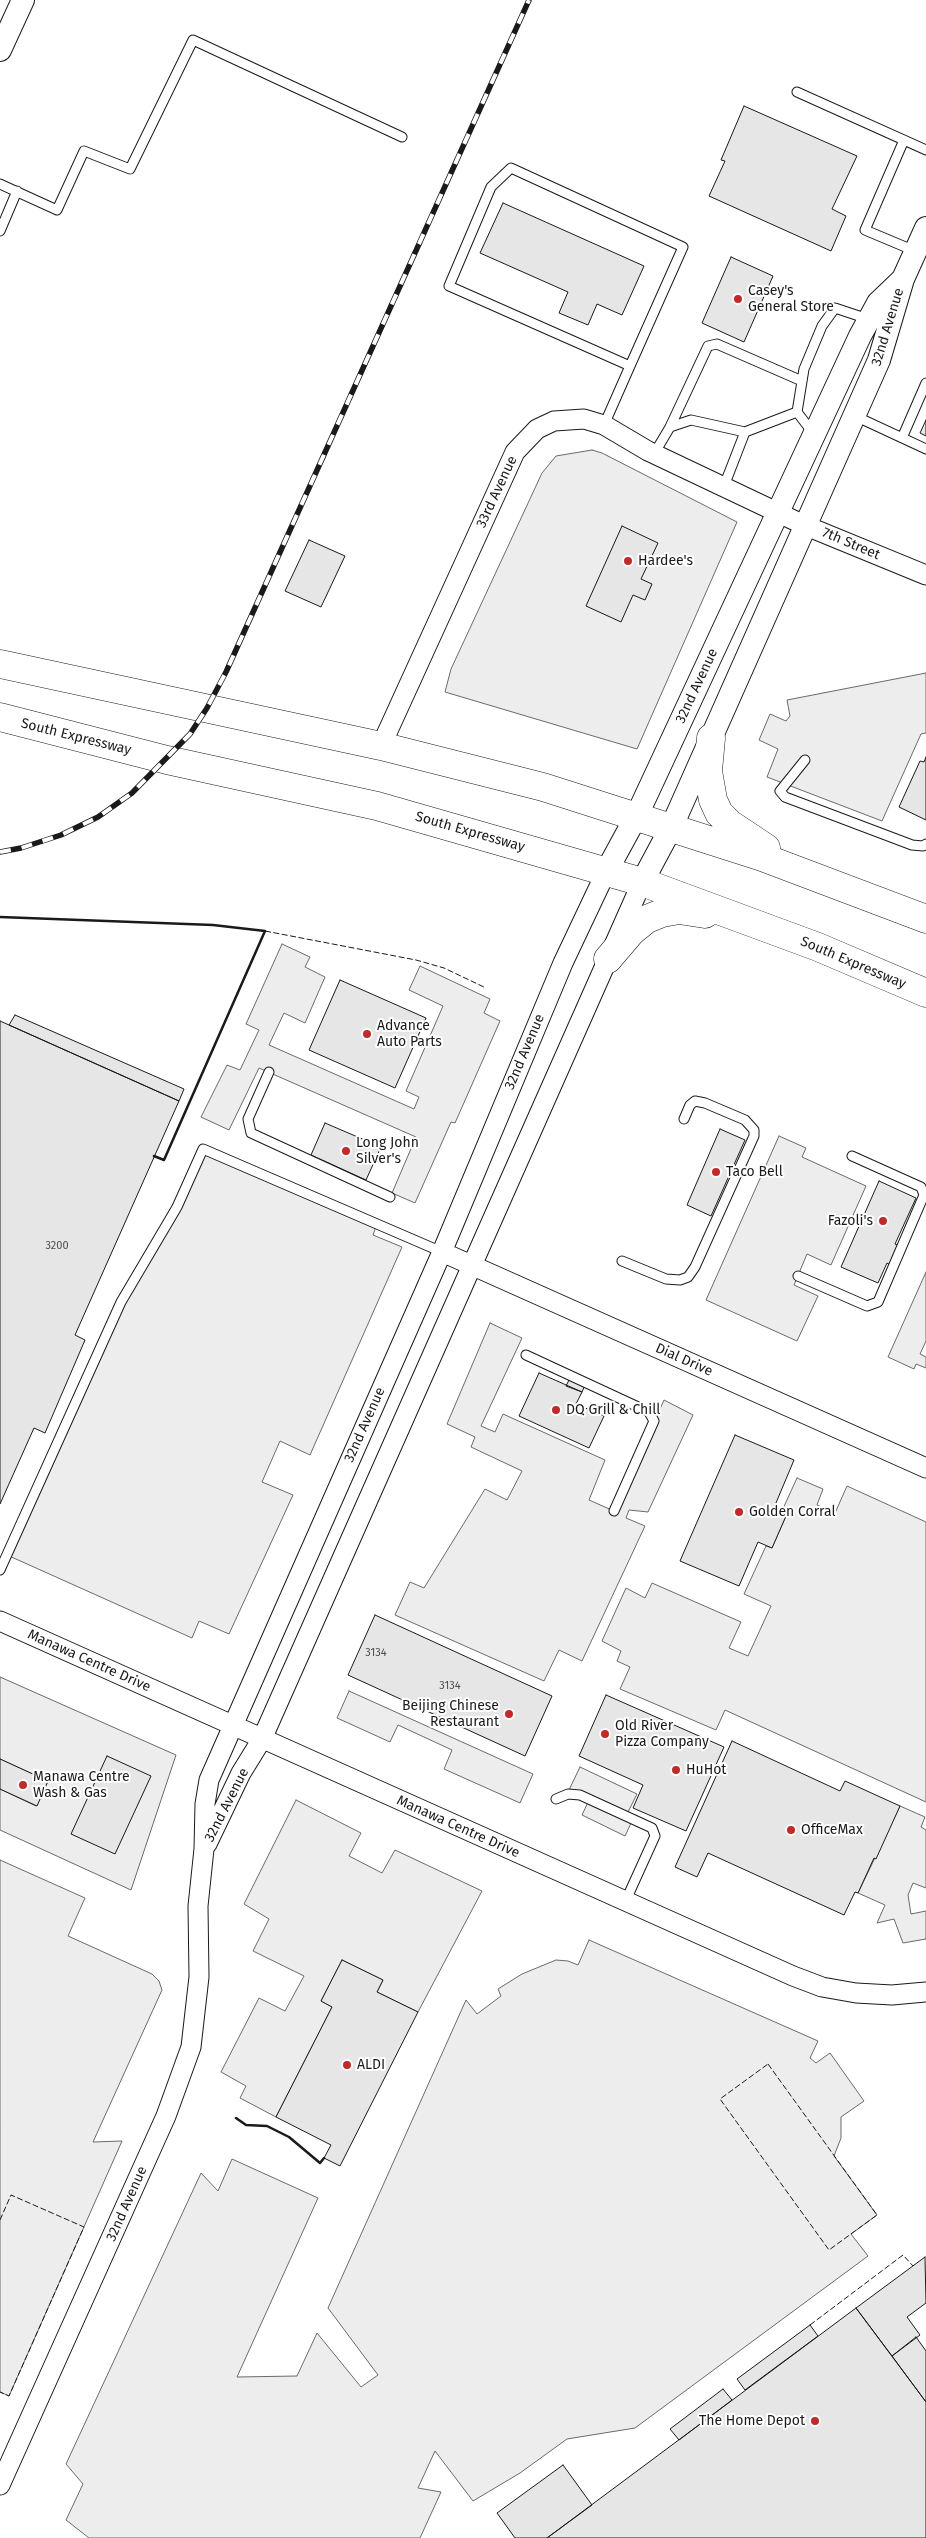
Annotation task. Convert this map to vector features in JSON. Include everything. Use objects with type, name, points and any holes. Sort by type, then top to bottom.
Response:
[{"type":"main road","points":[[0,664],[381,746],[543,787],[672,826],[805,873],[926,919]]},
{"type":"main road","name":"South Expressway","points":[[0,717],[167,760],[378,806],[642,882],[748,920],[926,993]]},
{"type":"main road","points":[[711,738],[708,771],[709,786],[719,813],[746,835],[805,873]]},
{"type":"main road","points":[[608,959],[634,929],[647,919],[662,912],[679,910],[748,920]]},
{"type":"street","points":[[0,50],[23,0]]},
{"type":"street","name":"32nd Avenue","points":[[204,1849],[241,1774],[262,1739],[642,882],[672,826],[804,525],[855,416],[879,360],[880,320],[878,303],[903,279],[926,228]]},
{"type":"street","name":"32nd Avenue","points":[[0,2485],[166,2116],[181,2078],[190,2047],[195,2019],[199,1977],[198,1906],[204,1849],[205,1804],[209,1780],[442,1252],[563,963],[606,872],[637,815],[777,510],[814,434],[880,320]]},
{"type":"street","name":"33rd Avenue","points":[[381,746],[515,452],[537,429],[554,421],[584,419],[604,424],[654,454],[777,510]]},
{"type":"street","name":"7th Street","points":[[777,510],[804,525],[926,575]]},
{"type":"street","name":"Dial Drive","points":[[442,1252],[926,1468]]},
{"type":"street","name":"Manawa Centre Drive","points":[[0,1621],[793,1976],[822,1986],[873,1995],[926,1992]]},
{"type":"lane","points":[[0,184],[57,210],[84,151],[130,169],[193,40],[402,137]]},
{"type":"lane","points":[[797,92],[926,150]]},
{"type":"lane","points":[[904,140],[865,230],[915,251]]},
{"type":"lane","points":[[604,424],[630,366],[683,247],[511,168],[491,188],[449,286],[630,366]]},
{"type":"lane","points":[[0,231],[17,191]]},
{"type":"lane","points":[[814,434],[797,412],[804,369],[822,326],[835,308],[880,320]]},
{"type":"lane","points":[[654,454],[670,427],[708,346],[718,344],[802,381]]},
{"type":"lane","points":[[902,438],[925,388]]},
{"type":"lane","points":[[670,427],[691,420],[745,432],[797,412]]},
{"type":"lane","points":[[855,416],[926,449]]},
{"type":"lane","points":[[724,486],[745,432]]},
{"type":"lane","points":[[805,760],[780,791],[785,797],[912,845],[923,846],[926,844]]},
{"type":"lane","points":[[269,1072],[248,1119],[251,1133],[390,1197]]},
{"type":"lane","points":[[622,1260],[666,1279],[680,1280],[688,1276],[695,1267],[754,1136],[754,1130],[745,1120],[705,1103],[695,1101],[690,1105],[684,1119]]},
{"type":"lane","points":[[0,1570],[121,1302],[177,1207],[203,1149],[442,1252]]},
{"type":"lane","points":[[798,1276],[867,1306],[878,1302],[924,1199],[923,1191],[921,1187],[852,1156]]},
{"type":"lane","points":[[526,1355],[649,1412],[654,1421],[614,1511]]},
{"type":"lane","points":[[556,1799],[568,1794],[580,1796],[652,1828],[655,1836],[626,1900]]},
{"type":"shaded area","points":[[592,450],[602,453],[737,522],[637,749],[445,692],[451,669],[542,473],[556,456]]},
{"type":"shaded area","points":[[926,673],[926,733],[921,734],[882,821],[767,777],[778,749],[759,740],[770,714],[786,721],[790,716],[787,700]]},
{"type":"shaded area","points":[[282,944],[310,957],[305,967],[325,977],[305,1023],[284,1013],[269,1045],[414,1109],[419,1097],[406,1091],[443,1006],[409,990],[420,966],[490,999],[484,1013],[500,1021],[455,1123],[451,1122],[415,1203],[392,1193],[416,1137],[259,1068],[229,1130],[201,1117],[227,1065],[240,1070],[259,1030],[246,1024]]},
{"type":"shaded area","points":[[779,1136],[806,1148],[802,1157],[866,1186],[831,1265],[807,1254],[794,1285],[818,1296],[797,1341],[706,1300]]},
{"type":"shaded area","points":[[203,1149],[377,1224],[373,1235],[402,1247],[310,1455],[280,1441],[262,1482],[293,1495],[229,1634],[199,1621],[192,1638],[7,1555],[97,1354]]},
{"type":"shaded area","points":[[926,1272],[926,1341],[920,1354],[926,1357],[926,1368],[916,1364],[914,1369],[888,1357]]},
{"type":"shaded area","points":[[490,1323],[522,1338],[481,1426],[495,1432],[503,1414],[605,1460],[589,1500],[614,1511],[664,1400],[693,1415],[648,1512],[629,1510],[626,1518],[645,1526],[582,1661],[559,1650],[544,1681],[395,1615],[410,1582],[424,1588],[485,1489],[507,1500],[522,1471],[471,1447],[475,1437],[447,1424]]},
{"type":"shaded area","points":[[797,1478],[823,1489],[817,1505],[835,1513],[847,1486],[926,1522],[926,1802],[725,1710],[716,1730],[620,1689],[630,1667],[617,1661],[621,1651],[602,1641],[626,1588],[645,1598],[652,1583],[741,1622],[729,1648],[748,1656],[771,1606],[744,1594],[766,1546],[772,1548],[786,1516],[781,1513]]},
{"type":"shaded area","points":[[0,1677],[176,1755],[131,1890],[0,1830],[0,1789],[36,1806],[48,1781],[0,1759]]},
{"type":"shaded area","points":[[349,1691],[533,1774],[520,1803],[444,1769],[452,1750],[398,1725],[390,1742],[337,1718]]},
{"type":"shaded area","points":[[580,1767],[637,1794],[626,1816],[633,1819],[625,1836],[582,1815],[589,1800],[569,1790]]},
{"type":"shaded area","points":[[296,1800],[361,1833],[349,1856],[382,1873],[395,1850],[482,1891],[418,2012],[377,1992],[383,1980],[342,1960],[321,2001],[332,2007],[276,2117],[240,2098],[246,2086],[221,2072],[259,1998],[285,2011],[304,1976],[253,1951],[269,1919],[244,1904]]},
{"type":"shaded area","points":[[900,1806],[925,1817],[921,1827],[926,1830],[926,1888],[913,1883],[908,1895],[911,1914],[926,1911],[926,1939],[903,1943],[894,1919],[877,1923],[885,1905],[858,1893]]},
{"type":"shaded area","points":[[0,1860],[85,1898],[68,1936],[152,1974],[159,1981],[162,1990],[93,2142],[122,2141],[9,2396],[0,2392]]},
{"type":"shaded area","points":[[589,1940],[818,2041],[810,2058],[816,2063],[830,2053],[864,2101],[841,2117],[841,2138],[834,2156],[877,2215],[851,2234],[868,2256],[635,2428],[567,2439],[520,2473],[473,2501],[435,2451],[418,2488],[441,2492],[420,2538],[89,2538],[66,2520],[83,2484],[66,2464],[201,2173],[218,2191],[232,2159],[318,2198],[237,2377],[297,2376],[317,2333],[361,2387],[378,2375],[328,2308],[466,2000],[477,2014],[501,1996],[498,1989],[522,1974],[556,1960],[568,1961],[578,1965]]},
{"type":"building","points":[[744,106],[857,156],[832,209],[846,216],[831,251],[709,196],[725,161],[721,160]]},
{"type":"building","points":[[503,203],[644,266],[622,315],[597,304],[588,325],[559,313],[568,292],[480,253]]},
{"type":"building","name":"Casey's General Store","points":[[731,257],[773,276],[744,342],[702,323]]},
{"type":"building","points":[[926,420],[926,436],[920,433]]},
{"type":"building","name":"Hardee's","points":[[622,526],[658,543],[641,579],[652,584],[645,600],[633,595],[621,622],[586,606]]},
{"type":"building","points":[[309,540],[345,556],[321,607],[285,591]]},
{"type":"building","points":[[926,757],[926,820],[899,807],[920,761],[924,762]]},
{"type":"building","name":"Advance Auto Parts","points":[[340,980],[426,1018],[395,1088],[309,1050]]},
{"type":"building","points":[[15,1015],[184,1089],[179,1101],[9,1025]]},
{"type":"building","points":[[0,1021],[179,1101],[75,1335],[85,1340],[45,1433],[34,1428],[0,1504]]},
{"type":"building","name":"Long John Silver's","points":[[325,1123],[381,1147],[366,1180],[311,1155]]},
{"type":"building","name":"Taco Bell","points":[[720,1129],[745,1140],[711,1216],[687,1205]]},
{"type":"building","name":"Fazoli's","points":[[879,1181],[916,1198],[895,1244],[901,1247],[892,1266],[887,1263],[878,1283],[841,1267]]},
{"type":"building","name":"DQ Grill & Chill","points":[[539,1373],[582,1392],[576,1404],[604,1416],[589,1448],[519,1416]]},
{"type":"building","points":[[571,1376],[586,1383],[582,1392],[566,1386]]},
{"type":"building","name":"Golden Corral","points":[[735,1435],[794,1460],[773,1510],[786,1516],[772,1548],[758,1542],[739,1586],[680,1561]]},
{"type":"building","points":[[375,1615],[552,1696],[525,1756],[348,1675]]},
{"type":"building","points":[[606,1695],[724,1747],[686,1831],[633,1808],[643,1785],[579,1756]]},
{"type":"building","name":"OfficeMax","points":[[732,1741],[840,1791],[845,1781],[900,1806],[876,1859],[874,1858],[858,1893],[855,1892],[844,1915],[708,1853],[697,1877],[675,1867]]},
{"type":"building","points":[[107,1756],[151,1776],[115,1854],[71,1834]]},
{"type":"building","name":"Manawa Centre Wash & Gas","points":[[0,1759],[48,1781],[37,1806],[0,1789]]},
{"type":"building","name":"ALDI","points":[[342,1960],[383,1980],[377,1992],[418,2012],[340,2166],[324,2158],[331,2145],[276,2117],[332,2007],[321,2001]]},
{"type":"building","points":[[925,2257],[926,2303],[907,2317],[920,2335],[892,2356],[856,2308]]},
{"type":"building","name":"The Home Depot","points":[[856,2308],[926,2402],[926,2538],[547,2538]]},
{"type":"building","points":[[810,2325],[818,2336],[745,2390],[737,2379]]},
{"type":"building","points":[[916,2337],[926,2351],[926,2402],[892,2356]]},
{"type":"building","points":[[723,2389],[732,2400],[679,2440],[670,2429]]},
{"type":"building","points":[[563,2465],[592,2505],[547,2538],[515,2538],[497,2513]]},
{"type":"railway","points":[[0,852],[21,848],[61,835],[98,817],[132,793],[190,734],[207,708],[226,672],[529,0]]},
{"type":"fence","points":[[265,931],[416,960],[444,968],[486,988]]},
{"type":"fence","points":[[768,2064],[877,2215],[829,2250],[720,2099],[768,2064]]},
{"type":"fence","points":[[0,2220],[11,2195],[84,2227],[9,2396],[0,2392]]},
{"type":"fence","points":[[810,2325],[903,2255],[913,2266]]},
{"type":"wall","points":[[0,917],[213,925],[265,931],[164,1160],[154,1156]]},
{"type":"wall","points":[[236,2118],[246,2125],[267,2126],[289,2137],[320,2163],[324,2158]]},
{"type":"place","name":"Casey's General Store","points":[[738,299]]},
{"type":"place","name":"Hardee's","points":[[628,561]]},
{"type":"place","name":"Advance Auto Parts","points":[[367,1034]]},
{"type":"place","name":"Long John Silver's","points":[[346,1151]]},
{"type":"place","name":"Taco Bell","points":[[716,1172]]},
{"type":"place","name":"Fazoli's","points":[[883,1221]]},
{"type":"place","name":"DQ Grill & Chill","points":[[556,1410]]},
{"type":"place","name":"Golden Corral","points":[[739,1512]]},
{"type":"place","name":"Beijing Chinese Restaurant","points":[[509,1714]]},
{"type":"place","name":"Old River Pizza Company","points":[[605,1734]]},
{"type":"place","name":"HuHot","points":[[676,1770]]},
{"type":"place","name":"Manawa Centre Wash & Gas","points":[[23,1785]]},
{"type":"place","name":"OfficeMax","points":[[791,1830]]},
{"type":"place","name":"ALDI","points":[[347,2065]]},
{"type":"place","name":"The Home Depot","points":[[815,2421]]}]
